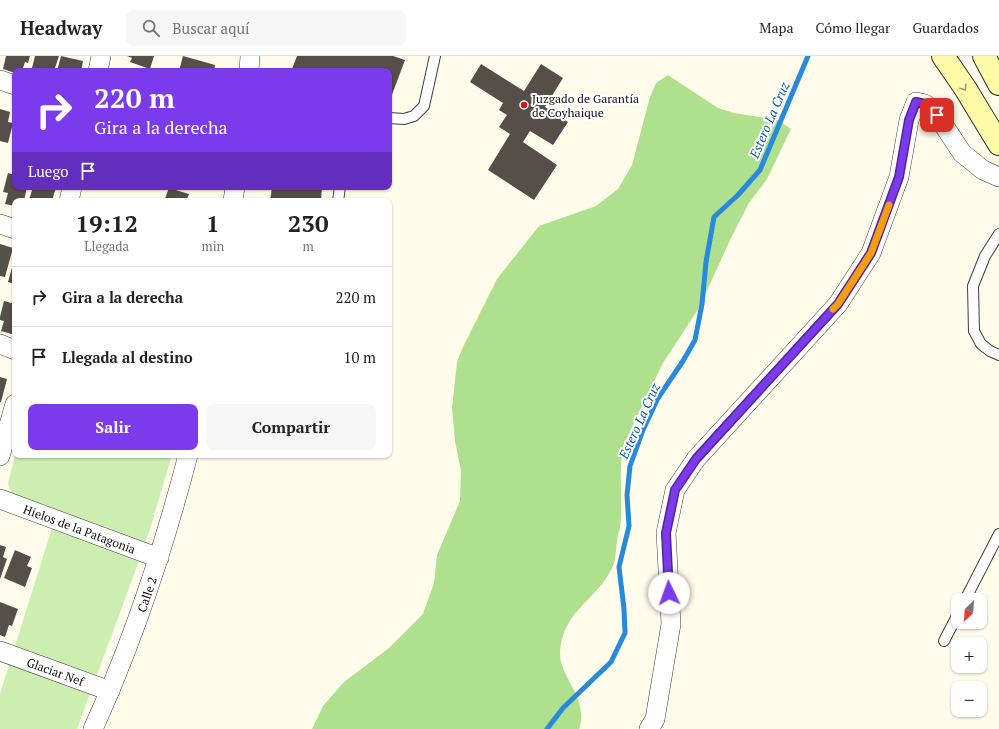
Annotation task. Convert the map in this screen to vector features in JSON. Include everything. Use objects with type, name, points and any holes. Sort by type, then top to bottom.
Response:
[{"type":"main road","points":[[942,56],[965,88],[999,144]]},
{"type":"main road","points":[[984,56],[999,84]]},
{"type":"street","points":[[99,68],[101,56]]},
{"type":"street","points":[[249,68],[250,56]]},
{"type":"street","points":[[0,80],[12,84]]},
{"type":"street","points":[[648,729],[655,719],[671,624],[666,533],[675,490],[696,459],[838,304],[871,253],[899,177],[909,120],[916,102],[925,104],[937,115],[962,153],[983,170],[999,177]]},
{"type":"street","points":[[0,224],[12,228]]},
{"type":"street","points":[[0,344],[12,349]]},
{"type":"street","points":[[0,456],[12,414]]},
{"type":"street","name":"Calle 2","points":[[93,729],[128,647],[159,558],[187,458]]},
{"type":"street","name":"Hielos de la Patagonia","points":[[0,499],[159,558]]},
{"type":"street","name":"Glaciar Nef","points":[[0,651],[110,691]]},
{"type":"lane","points":[[392,118],[404,119],[414,116],[424,106],[435,56]]},
{"type":"lane","points":[[999,234],[985,256],[973,286],[974,331],[981,344],[990,351],[999,355]]},
{"type":"lane","points":[[969,593],[999,534]]},
{"type":"lane","points":[[944,641],[951,628]]},
{"type":"green space","points":[[668,75],[718,108],[734,113],[778,120],[791,129],[767,179],[749,203],[731,238],[699,308],[663,363],[623,446],[621,473],[621,522],[614,563],[604,581],[567,625],[560,651],[564,670],[580,708],[581,718],[579,729],[312,729],[323,706],[344,682],[389,648],[423,614],[434,583],[437,555],[460,501],[461,471],[455,441],[452,408],[457,362],[497,279],[539,226],[596,206],[618,189],[632,165],[650,97],[656,83]]},
{"type":"green space","points":[[14,458],[171,458],[150,529],[77,729],[0,729],[0,694],[57,512],[13,497],[8,484]]},
{"type":"building","points":[[6,56],[30,56],[28,63],[25,62],[23,68],[12,68],[12,72],[3,69]]},
{"type":"building","points":[[35,56],[59,56],[55,68],[32,68]]},
{"type":"building","points":[[61,56],[83,61],[82,68],[58,68]]},
{"type":"building","points":[[127,56],[154,56],[150,68],[130,62],[132,58]]},
{"type":"building","points":[[183,56],[215,65],[214,68],[180,68]]},
{"type":"building","points":[[297,56],[393,56],[405,60],[392,95],[392,68],[292,68]]},
{"type":"building","name":"Juzgado de Garantía de Coyhaique","points":[[481,64],[524,91],[541,64],[563,78],[545,107],[568,122],[553,145],[530,131],[523,142],[557,165],[534,200],[488,170],[510,134],[499,127],[507,115],[499,110],[503,103],[470,82]]},
{"type":"building","points":[[0,109],[10,112],[8,122],[12,123],[12,127],[8,143],[0,141]]},
{"type":"building","points":[[8,173],[12,174],[12,190],[26,190],[25,198],[12,198],[12,205],[5,204],[8,193],[3,192]]},
{"type":"building","points":[[32,190],[55,190],[53,198],[30,198]]},
{"type":"building","points":[[168,190],[176,190],[189,194],[187,198],[165,198]]},
{"type":"building","points":[[272,190],[322,190],[321,198],[270,198]]},
{"type":"building","points":[[0,244],[12,248],[12,252],[5,277],[0,276]]},
{"type":"building","points":[[12,268],[12,283],[8,282]]},
{"type":"building","points":[[4,301],[12,303],[12,334],[1,331],[4,321],[0,320]]},
{"type":"building","points":[[0,377],[7,379],[1,402],[0,402]]},
{"type":"building","points":[[0,545],[6,547],[3,557],[7,559],[0,579]]},
{"type":"building","points":[[15,550],[31,557],[27,566],[32,568],[25,587],[4,578]]},
{"type":"building","points":[[0,602],[18,609],[12,626],[9,625],[5,637],[0,635]]},
{"type":"waterway","name":"Estero La Cruz","points":[[547,729],[563,708],[611,662],[625,633],[619,567],[629,526],[627,495],[630,466],[643,430],[658,398],[695,340],[702,304],[706,262],[714,217],[738,195],[760,170],[808,56]]},
{"type":"slow traffic","points":[[833,309],[838,304],[871,253],[889,205]]},
{"type":"place","name":"Juzgado de Garantía de Coyhaique","points":[[524,105]]},
{"type":"route","points":[[669,593],[666,533],[675,490],[696,459],[838,304],[871,253],[899,177],[909,120],[916,102],[925,104],[937,115]]}]
